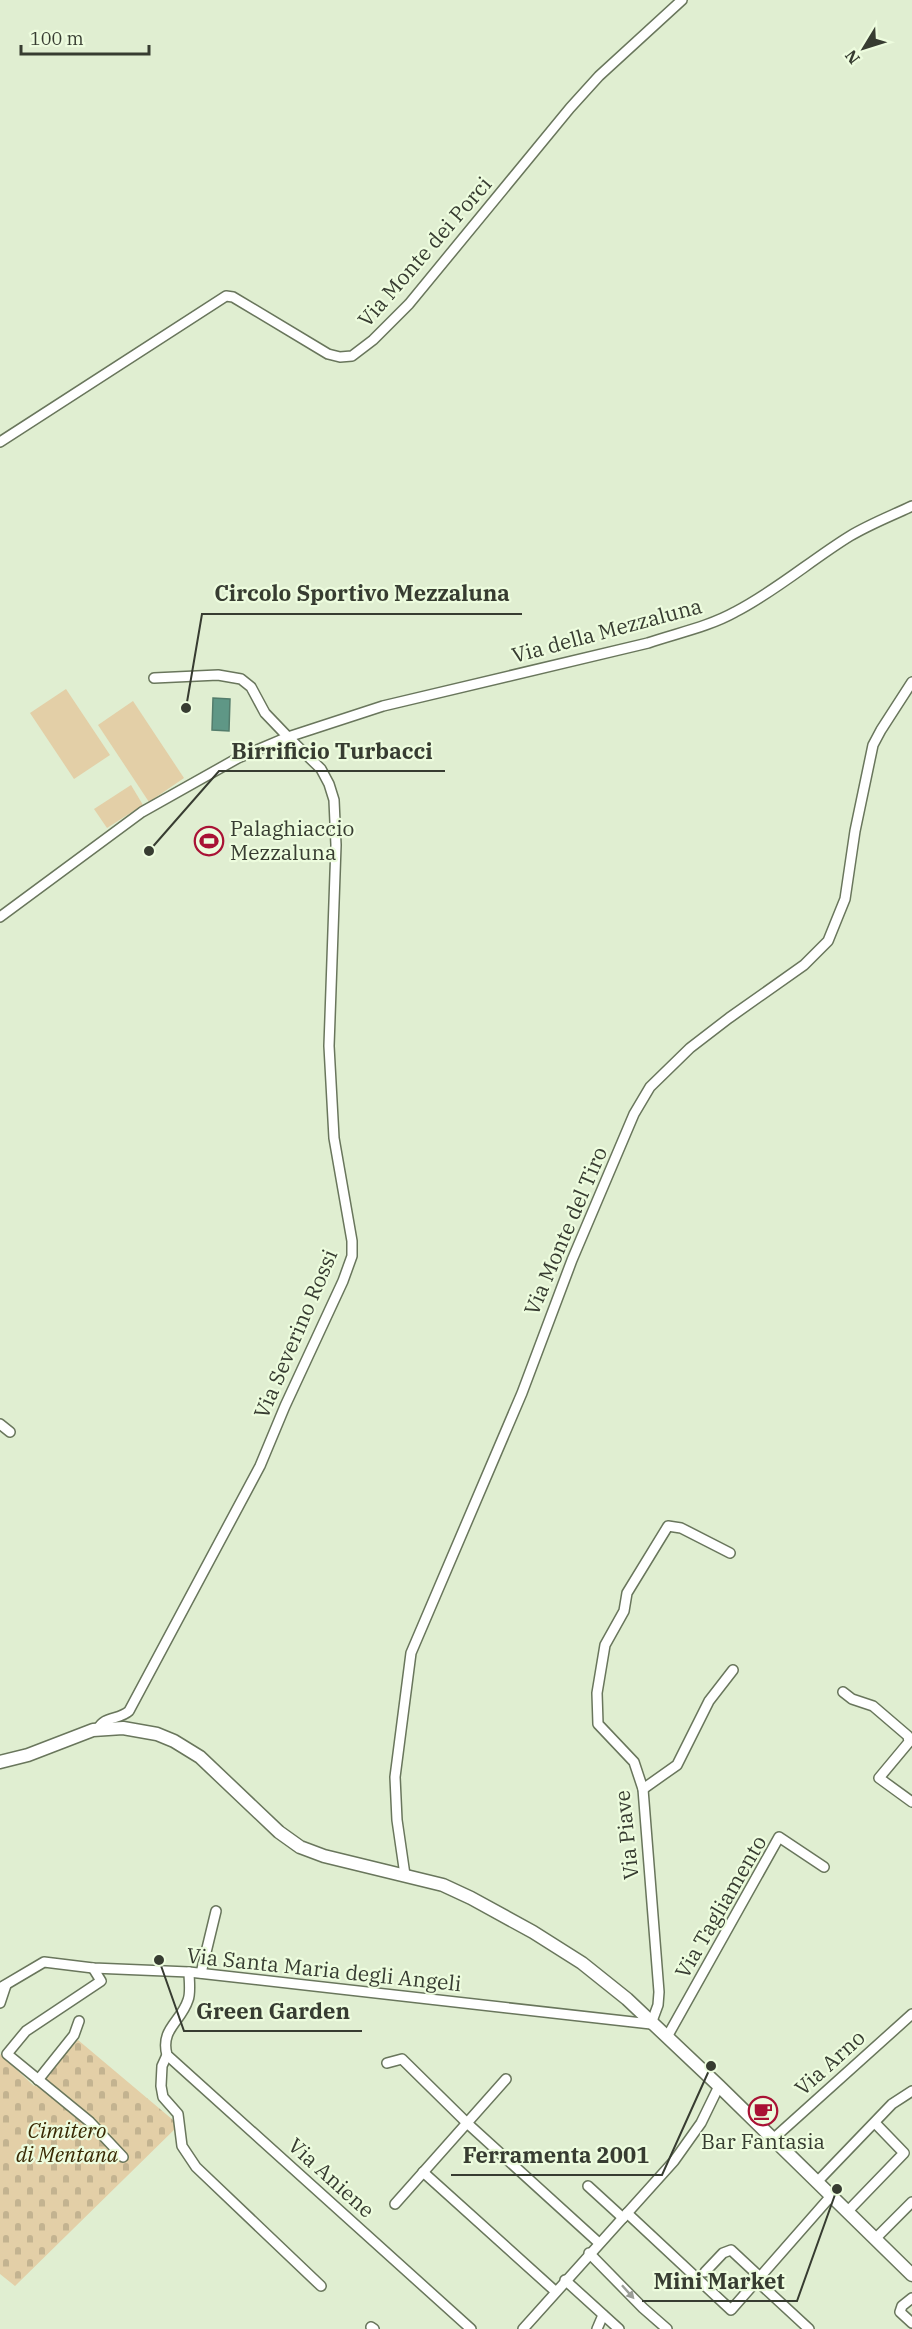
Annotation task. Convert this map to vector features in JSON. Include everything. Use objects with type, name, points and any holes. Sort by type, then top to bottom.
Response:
[{"type":"street","name":"Via Monte dei Porci","points":[[0,442],[226,296],[234,297],[328,354],[346,357],[358,352],[409,304],[599,76],[682,0]]},
{"type":"street","name":"Via della Mezzaluna","points":[[0,917],[142,812],[238,758],[288,737],[383,706],[678,635],[714,622],[763,597],[850,536],[883,518],[912,506]]},
{"type":"street","points":[[154,678],[218,675],[238,678],[249,685],[266,712],[288,737]]},
{"type":"street","name":"Via Monte del Tiro","points":[[405,1875],[397,1820],[395,1777],[411,1653],[522,1393],[542,1336],[634,1114],[650,1087],[690,1048],[804,965],[828,941],[845,899],[855,831],[873,746],[880,730],[912,682]]},
{"type":"street","name":"Via Severino Rossi","points":[[98,1729],[102,1722],[124,1715],[133,1706],[256,1475],[352,1256],[352,1241],[333,1131],[329,1046],[336,845],[334,800],[331,788],[321,769],[288,737]]},
{"type":"street","points":[[0,1424],[10,1432]]},
{"type":"street","name":"Via Piave","points":[[651,2024],[658,2005],[659,1992],[643,1789],[633,1762],[598,1724],[597,1693],[604,1645],[624,1611],[627,1593],[668,1526],[674,1525],[681,1528],[730,1553]]},
{"type":"street","points":[[643,1789],[677,1765],[709,1701],[733,1670]]},
{"type":"street","points":[[843,1692],[852,1699],[873,1706],[908,1736],[909,1742],[879,1778],[912,1802]]},
{"type":"street","points":[[0,1762],[28,1755],[76,1735],[98,1729],[150,1732],[170,1739],[205,1761],[279,1832],[296,1845],[324,1856],[438,1884],[461,1893],[554,1944],[613,1987],[719,2086],[912,2275]]},
{"type":"street","name":"Via Tagliamento","points":[[667,2037],[779,1837],[824,1867]]},
{"type":"street","points":[[201,1974],[216,1911]]},
{"type":"street","name":"Via Santa Maria degli Angeli","points":[[3,1986],[44,1962],[93,1968],[189,1972],[651,2024]]},
{"type":"street","points":[[93,1968],[101,1981],[26,2031],[8,2054],[90,2122],[123,2157]]},
{"type":"street","points":[[189,1972],[189,2000],[165,2037],[167,2055],[162,2066],[161,2086],[163,2097],[178,2114],[181,2122],[182,2146],[196,2168],[321,2286]]},
{"type":"street","points":[[0,2003],[3,1986]]},
{"type":"street","name":"Via Arno","points":[[773,2139],[912,2014]]},
{"type":"street","points":[[38,2080],[74,2035],[78,2021]]},
{"type":"street","name":"Via Aniene","points":[[167,2055],[471,2329]]},
{"type":"street","points":[[387,2063],[402,2059],[467,2123],[599,2243]]},
{"type":"street","points":[[395,2204],[506,2079]]},
{"type":"street","points":[[523,2329],[681,2151],[700,2123],[719,2086]]},
{"type":"street","points":[[817,2182],[892,2104],[912,2091]]},
{"type":"street","points":[[847,2212],[904,2153],[875,2123]]},
{"type":"street","points":[[423,2172],[555,2292]]},
{"type":"street","points":[[588,2186],[625,2215],[731,2310],[831,2196]]},
{"type":"street","points":[[875,2239],[912,2202]]},
{"type":"street","points":[[705,2272],[723,2253],[731,2250],[809,2329]]},
{"type":"street","points":[[589,2253],[667,2329]]},
{"type":"street","points":[[565,2280],[619,2329]]},
{"type":"street","points":[[912,2298],[902,2306],[900,2312],[912,2323]]},
{"type":"street","points":[[597,2329],[603,2315]]},
{"type":"green space","points":[[66,689],[110,755],[74,779],[30,713]]},
{"type":"green space","points":[[133,701],[184,778],[149,802],[98,725]]},
{"type":"green space","points":[[131,785],[143,805],[107,828],[94,809]]},
{"type":"green space","name":"Cimitero di Mentana","points":[[78,2040],[179,2125],[15,2286],[0,2274],[0,2054],[34,2086]]},
{"type":"water","points":[[213,698],[230,699],[229,731],[212,730]]},
{"type":"place","name":"Circolo Sportivo Mezzaluna","points":[[186,708]]},
{"type":"place","name":"Palaghiaccio Mezzaluna","points":[[209,841]]},
{"type":"place","name":"Birrificio Turbacci","points":[[149,851]]},
{"type":"place","name":"Green Garden","points":[[159,1960]]},
{"type":"place","name":"Ferramenta 2001","points":[[711,2066]]},
{"type":"place","name":"Bar Fantasia","points":[[763,2111]]},
{"type":"place","name":"Mini Market","points":[[837,2189]]}]
